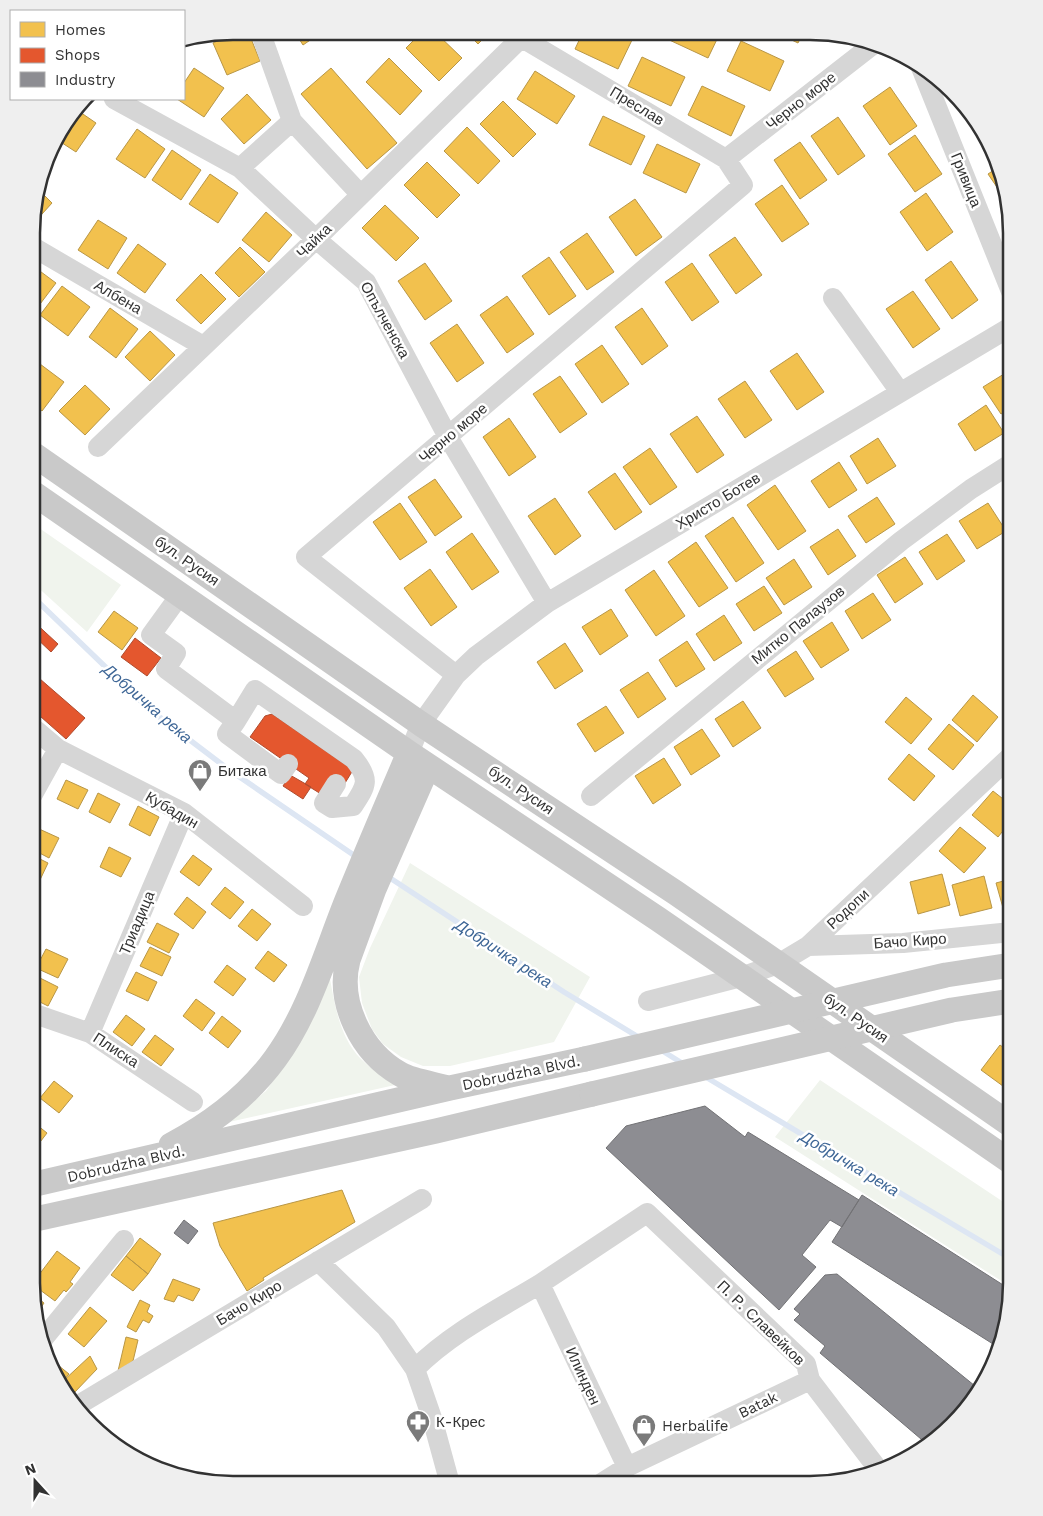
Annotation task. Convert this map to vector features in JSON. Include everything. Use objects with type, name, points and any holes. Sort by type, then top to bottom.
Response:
[{"type":"main road","name":"бул. Русия","points":[[40,459],[430,730],[676,893],[1003,1119]]},
{"type":"main road","name":"бул. Русия","points":[[40,499],[418,759],[1003,1157]]},
{"type":"main road","points":[[404,821],[418,759]]},
{"type":"main road","points":[[144,1160],[213,1121],[247,1090],[276,1058],[304,1009],[365,884],[418,759]]},
{"type":"main road","points":[[379,851],[417,804],[431,791],[447,787],[462,788]]},
{"type":"main road","points":[[365,884],[345,972],[348,1009],[369,1046],[384,1061],[401,1074],[450,1088]]},
{"type":"main road","name":"Dobrudzha Blvd.","points":[[40,1183],[450,1088],[584,1060],[946,975],[1003,966]]},
{"type":"main road","points":[[40,1218],[426,1133],[952,1010],[1003,1002]]},
{"type":"street","points":[[263,40],[292,121],[362,195]]},
{"type":"street","name":"Чайка","points":[[98,447],[362,195],[520,40]]},
{"type":"street","name":"Преслав","points":[[533,40],[726,159],[743,185]]},
{"type":"street","name":"Черно море","points":[[726,159],[867,49]]},
{"type":"street","name":"Гривица","points":[[925,78],[1003,272]]},
{"type":"street","name":"Опълченска","points":[[116,100],[240,168],[316,239],[366,282],[448,437],[547,603]]},
{"type":"street","points":[[240,168],[292,121]]},
{"type":"street","name":"Черно море","points":[[456,675],[306,558],[743,185]]},
{"type":"street","name":"Албена","points":[[40,251],[202,346]]},
{"type":"street","points":[[833,298],[900,392]]},
{"type":"street","name":"Христо Ботев","points":[[418,759],[442,696],[456,675],[476,656],[547,603],[1003,331]]},
{"type":"street","name":"Митко Палаузов","points":[[592,796],[901,541],[971,489],[1003,469]]},
{"type":"street","points":[[180,595],[151,635],[176,653],[166,669],[236,721]]},
{"type":"street","points":[[288,764],[281,774],[227,734],[255,690],[307,733],[354,759],[362,770],[365,788],[353,806],[332,808],[324,803],[336,784]]},
{"type":"street","name":"Кубадин","points":[[40,734],[58,749],[184,813],[303,906]]},
{"type":"street","points":[[40,782],[58,749]]},
{"type":"street","name":"Родопи","points":[[648,1001],[741,977],[778,964],[808,946],[1003,763]]},
{"type":"street","name":"Триадица","points":[[90,1033],[184,813]]},
{"type":"street","name":"Бачо Киро","points":[[808,946],[903,943],[1003,933]]},
{"type":"street","name":"Плиска","points":[[40,1016],[90,1033],[193,1102]]},
{"type":"street","name":"Бачо Киро","points":[[82,1403],[422,1198]]},
{"type":"street","name":"П. Р. Славейков","points":[[540,1284],[647,1213],[806,1364],[810,1380],[875,1465]]},
{"type":"street","points":[[47,1334],[124,1240]]},
{"type":"street","points":[[318,1261],[386,1327],[415,1369],[432,1418],[448,1476]]},
{"type":"street","points":[[415,1369],[432,1352],[463,1330],[540,1284]]},
{"type":"street","name":"Илинден","points":[[540,1284],[627,1467]]},
{"type":"street","name":"Batak","points":[[613,1476],[627,1467],[810,1380]]},
{"type":"shaded area","points":[[40,529],[121,585],[87,632],[40,589]]},
{"type":"shaded area","points":[[410,863],[590,977],[554,1042],[450,1066],[423,1066],[401,1057],[383,1044],[372,1029],[362,1003],[359,977],[370,948]]},
{"type":"shaded area","points":[[330,979],[343,1032],[354,1051],[377,1073],[395,1085],[229,1122],[266,1091],[297,1047]]},
{"type":"shaded area","points":[[820,1080],[1003,1202],[1003,1282],[775,1137]]},
{"type":"building: Homes","points":[[220,40],[252,40],[260,61],[227,75],[213,43]]},
{"type":"building: Homes","points":[[300,40],[310,40],[303,45]]},
{"type":"building: Homes","points":[[414,40],[443,40],[462,58],[439,81],[406,48]]},
{"type":"building: Homes","points":[[474,40],[482,40],[478,44]]},
{"type":"building: Homes","points":[[579,40],[632,40],[618,69],[575,49]]},
{"type":"building: Homes","points":[[669,40],[717,40],[708,58]]},
{"type":"building: Homes","points":[[741,41],[784,61],[770,91],[727,71]]},
{"type":"building: Homes","points":[[642,57],[685,77],[671,106],[628,86]]},
{"type":"building: Homes","points":[[389,58],[422,91],[400,115],[366,82]]},
{"type":"building: Homes","points":[[194,68],[224,88],[204,117],[178,100],[185,100],[185,82]]},
{"type":"building: Homes","points":[[331,68],[397,143],[367,169],[301,94]]},
{"type":"building: Homes","points":[[535,71],[575,96],[557,124],[517,99]]},
{"type":"building: Homes","points":[[702,86],[745,106],[731,136],[688,115]]},
{"type":"building: Homes","points":[[890,87],[917,126],[890,145],[863,106]]},
{"type":"building: Homes","points":[[247,94],[271,120],[244,144],[221,119]]},
{"type":"building: Homes","points":[[503,101],[536,134],[513,157],[480,124]]},
{"type":"building: Homes","points":[[82,113],[96,123],[76,152],[62,143]]},
{"type":"building: Homes","points":[[603,116],[645,136],[631,165],[589,145]]},
{"type":"building: Homes","points":[[838,117],[865,156],[838,175],[811,136]]},
{"type":"building: Homes","points":[[467,127],[500,161],[478,184],[444,151]]},
{"type":"building: Homes","points":[[137,129],[165,149],[145,178],[116,159]]},
{"type":"building: Homes","points":[[915,135],[942,174],[915,192],[888,154]]},
{"type":"building: Homes","points":[[800,142],[827,180],[800,199],[774,160]]},
{"type":"building: Homes","points":[[657,144],[700,164],[686,193],[643,173]]},
{"type":"building: Homes","points":[[172,150],[201,170],[181,200],[152,180]]},
{"type":"building: Homes","points":[[427,162],[460,195],[437,218],[404,185]]},
{"type":"building: Homes","points":[[993,171],[997,187],[988,174]]},
{"type":"building: Homes","points":[[210,174],[238,193],[218,223],[189,204]]},
{"type":"building: Homes","points":[[782,185],[809,224],[782,242],[755,204]]},
{"type":"building: Homes","points":[[926,193],[953,232],[927,251],[900,212]]},
{"type":"building: Homes","points":[[44,195],[52,203],[41,215]]},
{"type":"building: Homes","points":[[635,199],[662,237],[636,256],[609,217]]},
{"type":"building: Homes","points":[[385,205],[419,238],[396,261],[362,228]]},
{"type":"building: Homes","points":[[266,212],[292,235],[269,262],[242,240]]},
{"type":"building: Homes","points":[[98,220],[127,238],[108,269],[78,250]]},
{"type":"building: Homes","points":[[587,233],[614,272],[587,290],[560,252]]},
{"type":"building: Homes","points":[[735,237],[762,275],[736,294],[709,255]]},
{"type":"building: Homes","points":[[138,244],[166,264],[145,293],[117,273]]},
{"type":"building: Homes","points":[[240,247],[265,272],[239,297],[215,273]]},
{"type":"building: Homes","points":[[549,257],[576,296],[549,315],[522,276]]},
{"type":"building: Homes","points":[[951,261],[978,300],[952,319],[925,280]]},
{"type":"building: Homes","points":[[425,263],[452,301],[425,320],[398,281]]},
{"type":"building: Homes","points":[[692,263],[719,302],[692,321],[665,282]]},
{"type":"building: Homes","points":[[40,271],[56,283],[40,304]]},
{"type":"building: Homes","points":[[201,274],[226,299],[201,324],[176,300]]},
{"type":"building: Homes","points":[[62,286],[90,307],[68,336],[40,315]]},
{"type":"building: Homes","points":[[913,291],[940,329],[913,348],[886,309]]},
{"type":"building: Homes","points":[[507,296],[534,334],[507,353],[480,315]]},
{"type":"building: Homes","points":[[110,308],[138,329],[116,358],[89,337]]},
{"type":"building: Homes","points":[[642,308],[668,346],[642,365],[615,327]]},
{"type":"building: Homes","points":[[457,324],[484,363],[457,382],[430,343]]},
{"type":"building: Homes","points":[[150,331],[175,355],[150,381],[125,357]]},
{"type":"building: Homes","points":[[602,345],[629,384],[602,403],[575,364]]},
{"type":"building: Homes","points":[[797,353],[824,392],[797,410],[770,371]]},
{"type":"building: Homes","points":[[40,364],[64,382],[42,411],[40,409]]},
{"type":"building: Homes","points":[[1003,375],[1003,413],[1001,414],[983,387]]},
{"type":"building: Homes","points":[[560,376],[587,414],[560,433],[533,394]]},
{"type":"building: Homes","points":[[745,381],[772,420],[745,438],[718,399]]},
{"type":"building: Homes","points":[[85,385],[110,409],[85,435],[59,411]]},
{"type":"building: Homes","points":[[986,405],[1003,434],[975,451],[958,424]]},
{"type":"building: Homes","points":[[697,416],[724,455],[697,473],[670,434]]},
{"type":"building: Homes","points":[[509,418],[536,457],[509,476],[483,437]]},
{"type":"building: Homes","points":[[878,438],[896,466],[867,484],[850,456]]},
{"type":"building: Homes","points":[[650,448],[677,487],[650,505],[623,467]]},
{"type":"building: Homes","points":[[839,462],[857,490],[829,508],[811,481]]},
{"type":"building: Homes","points":[[615,473],[642,512],[615,530],[588,492]]},
{"type":"building: Homes","points":[[435,479],[462,517],[435,536],[408,497]]},
{"type":"building: Homes","points":[[775,485],[806,531],[778,550],[747,505]]},
{"type":"building: Homes","points":[[877,497],[895,524],[866,543],[848,516]]},
{"type":"building: Homes","points":[[555,498],[581,536],[555,555],[528,516]]},
{"type":"building: Homes","points":[[400,503],[427,542],[400,560],[373,522]]},
{"type":"building: Homes","points":[[988,503],[1003,526],[1003,533],[977,549],[959,521]]},
{"type":"building: Homes","points":[[733,517],[764,563],[736,582],[705,536]]},
{"type":"building: Homes","points":[[838,529],[856,556],[828,575],[810,547]]},
{"type":"building: Homes","points":[[472,533],[499,572],[472,590],[446,552]]},
{"type":"building: Homes","points":[[947,534],[965,561],[937,580],[919,552]]},
{"type":"building: Homes","points":[[696,542],[728,588],[699,607],[668,562]]},
{"type":"building: Homes","points":[[905,557],[923,584],[895,603],[877,575]]},
{"type":"building: Homes","points":[[794,559],[812,587],[784,605],[766,578]]},
{"type":"building: Homes","points":[[430,569],[457,607],[431,626],[404,588]]},
{"type":"building: Homes","points":[[654,570],[685,616],[656,636],[625,590]]},
{"type":"building: Homes","points":[[764,586],[782,613],[754,631],[736,604]]},
{"type":"building: Homes","points":[[873,593],[891,620],[862,639],[845,611]]},
{"type":"building: Homes","points":[[611,609],[628,636],[600,655],[582,627]]},
{"type":"building: Homes","points":[[114,611],[138,628],[122,650],[98,632]]},
{"type":"building: Homes","points":[[724,615],[742,643],[714,661],[696,634]]},
{"type":"building: Homes","points":[[832,622],[849,650],[821,668],[803,641]]},
{"type":"building: Homes","points":[[687,641],[705,669],[676,687],[659,660]]},
{"type":"building: Homes","points":[[565,643],[583,671],[555,689],[537,662]]},
{"type":"building: Homes","points":[[796,651],[814,679],[785,697],[767,670]]},
{"type":"building: Homes","points":[[648,672],[666,699],[638,718],[620,690]]},
{"type":"building: Homes","points":[[973,695],[998,717],[977,742],[952,720]]},
{"type":"building: Homes","points":[[906,697],[932,719],[911,744],[885,722]]},
{"type":"building: Homes","points":[[743,701],[761,728],[733,747],[715,719]]},
{"type":"building: Homes","points":[[606,706],[624,733],[595,752],[577,724]]},
{"type":"building: Homes","points":[[949,724],[974,745],[953,770],[928,749]]},
{"type":"building: Homes","points":[[702,729],[720,756],[691,775],[674,747]]},
{"type":"building: Homes","points":[[909,754],[935,776],[914,801],[888,779]]},
{"type":"building: Homes","points":[[664,758],[681,785],[653,804],[635,776]]},
{"type":"building: Homes","points":[[66,780],[88,790],[78,809],[57,799]]},
{"type":"building: Homes","points":[[993,791],[1003,799],[1003,831],[998,837],[972,815]]},
{"type":"building: Homes","points":[[98,793],[120,804],[110,823],[89,812]]},
{"type":"building: Homes","points":[[138,806],[159,817],[150,836],[129,825]]},
{"type":"building: Homes","points":[[960,827],[986,848],[964,873],[939,851]]},
{"type":"building: Homes","points":[[40,829],[59,838],[49,858],[40,853]]},
{"type":"building: Homes","points":[[109,847],[131,858],[121,877],[100,867]]},
{"type":"building: Homes","points":[[193,855],[212,869],[199,886],[180,872]]},
{"type":"building: Homes","points":[[40,859],[48,863],[40,880]]},
{"type":"building: Homes","points":[[942,874],[950,905],[918,914],[910,882]]},
{"type":"building: Homes","points":[[984,876],[992,908],[960,916],[952,885]]},
{"type":"building: Homes","points":[[1003,881],[1003,908],[996,883]]},
{"type":"building: Homes","points":[[225,887],[244,902],[230,919],[211,904]]},
{"type":"building: Homes","points":[[187,897],[206,912],[193,929],[174,914]]},
{"type":"building: Homes","points":[[252,909],[271,924],[257,941],[238,926]]},
{"type":"building: Homes","points":[[157,923],[179,934],[169,953],[147,942]]},
{"type":"building: Homes","points":[[150,947],[171,957],[162,976],[140,966]]},
{"type":"building: Homes","points":[[46,949],[68,959],[58,978],[40,970],[40,960]]},
{"type":"building: Homes","points":[[268,951],[287,965],[274,982],[255,968]]},
{"type":"building: Homes","points":[[227,965],[246,979],[233,996],[214,982]]},
{"type":"building: Homes","points":[[136,972],[157,982],[148,1001],[126,991]]},
{"type":"building: Homes","points":[[40,978],[58,987],[48,1006],[40,1002]]},
{"type":"building: Homes","points":[[196,999],[215,1013],[202,1031],[183,1016]]},
{"type":"building: Homes","points":[[126,1015],[145,1029],[132,1046],[113,1032]]},
{"type":"building: Homes","points":[[222,1016],[241,1031],[228,1048],[209,1033]]},
{"type":"building: Homes","points":[[155,1035],[174,1049],[161,1066],[142,1052]]},
{"type":"building: Homes","points":[[1000,1045],[1003,1047],[1003,1086],[981,1070]]},
{"type":"building: Homes","points":[[54,1081],[73,1096],[59,1113],[40,1098]]},
{"type":"building: Homes","points":[[40,1127],[47,1133],[40,1142]]},
{"type":"building: Homes","points":[[342,1190],[355,1222],[263,1278],[264,1280],[247,1291],[220,1246],[213,1223]]},
{"type":"building: Homes","points":[[140,1238],[161,1254],[148,1274],[126,1256]]},
{"type":"building: Homes","points":[[57,1251],[80,1268],[70,1282],[73,1284],[66,1292],[64,1290],[55,1301],[40,1290],[40,1273]]},
{"type":"building: Homes","points":[[126,1256],[148,1274],[133,1291],[111,1275]]},
{"type":"building: Homes","points":[[173,1279],[200,1289],[193,1301],[178,1295],[174,1302],[164,1299]]},
{"type":"building: Homes","points":[[140,1300],[150,1305],[147,1312],[153,1316],[149,1323],[143,1320],[136,1332],[127,1327]]},
{"type":"building: Homes","points":[[90,1307],[107,1321],[84,1347],[68,1334]]},
{"type":"building: Homes","points":[[126,1337],[138,1340],[133,1361],[118,1371]]},
{"type":"building: Homes","points":[[90,1356],[97,1369],[74,1393],[65,1379]]},
{"type":"building: Homes","points":[[59,1366],[69,1374],[65,1378]]},
{"type":"building: Shops","points":[[40,627],[58,644],[51,652],[40,642]]},
{"type":"building: Shops","points":[[135,638],[161,658],[147,676],[121,657]]},
{"type":"building: Shops","points":[[40,679],[85,718],[66,739],[40,716]]},
{"type":"building: Shops","points":[[272,714],[353,770],[342,788],[321,794],[305,784],[309,778],[250,737],[265,716]]},
{"type":"building: Shops","points":[[290,775],[311,787],[303,799],[283,786]]},
{"type":"building: Industry","points":[[705,1106],[745,1137],[748,1132],[859,1200],[842,1227],[830,1220],[802,1255],[816,1267],[779,1310],[606,1148],[626,1126]]},
{"type":"building: Industry","points":[[862,1195],[1003,1285],[1001,1309],[993,1343],[993,1344],[832,1242]]},
{"type":"building: Industry","points":[[184,1220],[198,1231],[188,1244],[174,1233]]},
{"type":"building: Industry","points":[[837,1274],[974,1385],[947,1420],[922,1440],[820,1353],[825,1346],[794,1320],[800,1314],[794,1309],[825,1275]]},
{"type":"waterway","name":"Добричка река","points":[[40,604],[149,709],[228,769],[358,858]]},
{"type":"waterway","name":"Добричка река","points":[[387,876],[564,992],[640,1038]]},
{"type":"waterway","name":"Добричка река","points":[[661,1050],[685,1065]]},
{"type":"waterway","name":"Добричка река","points":[[704,1076],[1003,1254]]},
{"type":"place","name":"Битака","points":[[200,792]]},
{"type":"place","name":"К-Крес","points":[[418,1443]]},
{"type":"place","name":"Herbalife","points":[[644,1447]]}]
